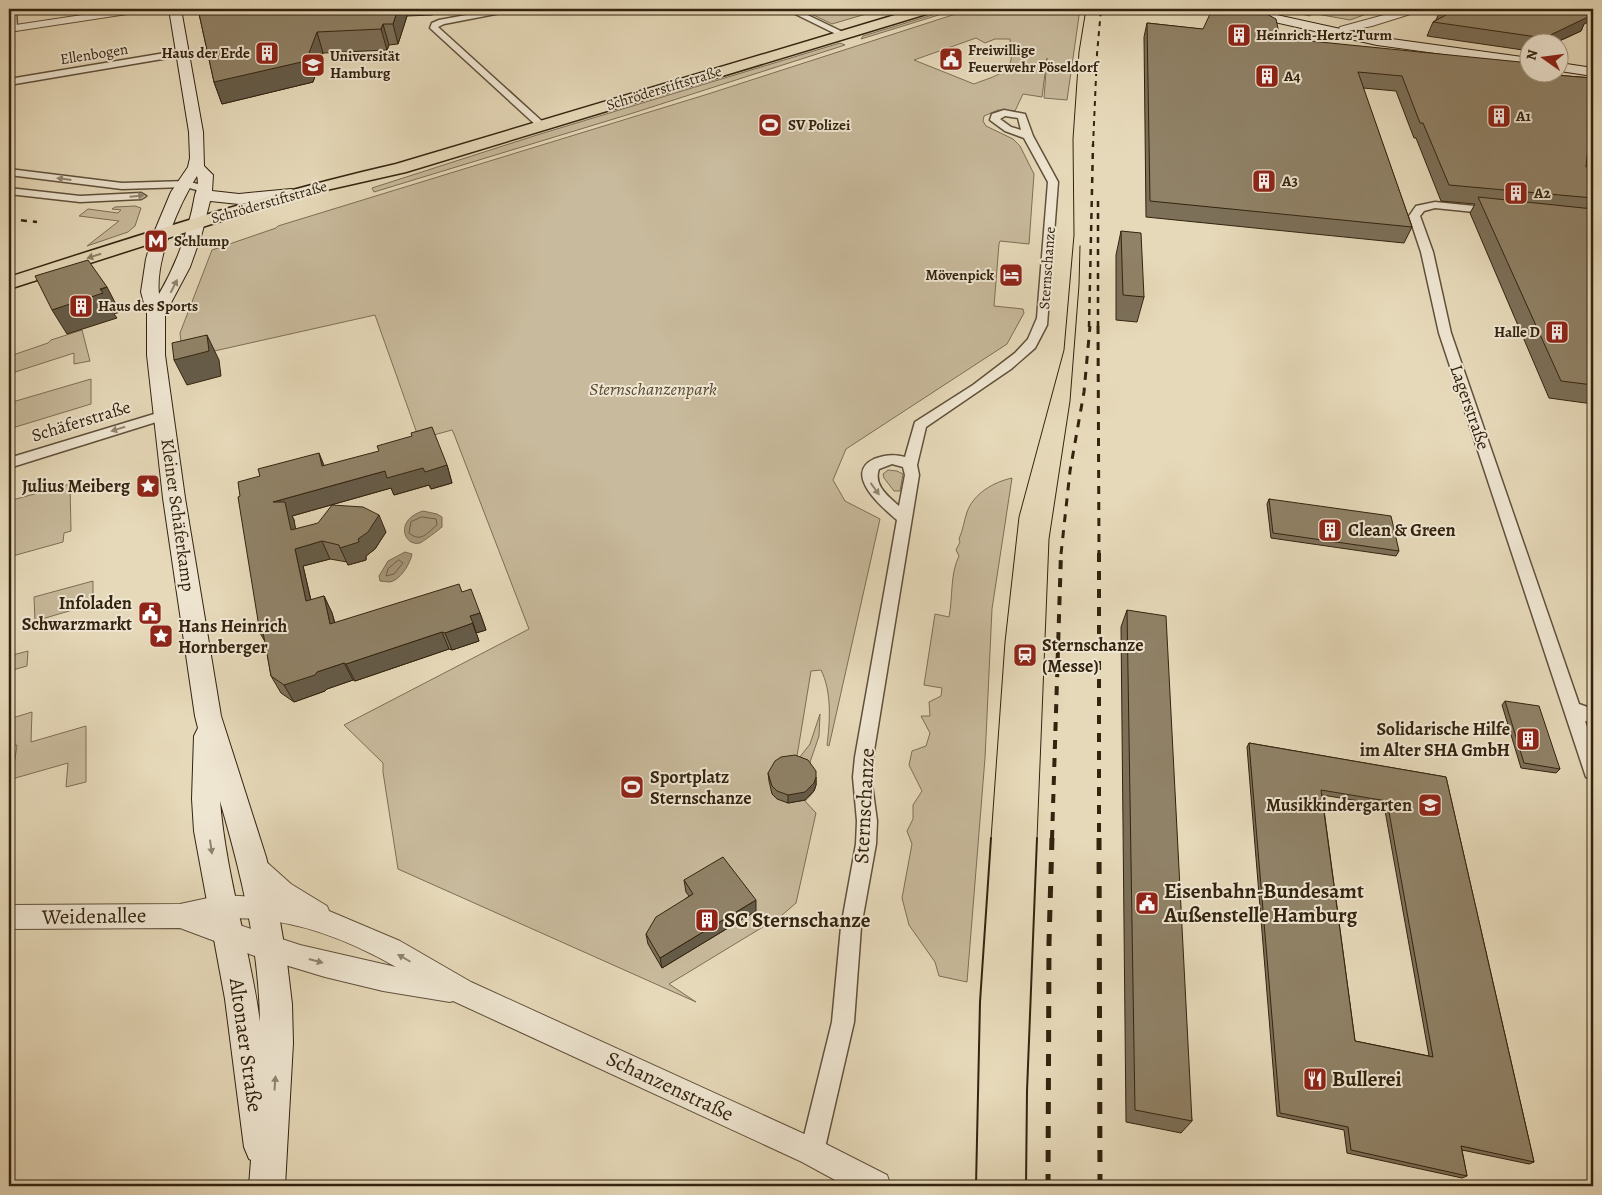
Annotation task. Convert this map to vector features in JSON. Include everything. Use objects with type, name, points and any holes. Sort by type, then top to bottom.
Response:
[{"type":"main road","points":[[156,314],[175,285],[191,241],[204,192],[205,176],[196,167],[197,138],[175,9]]},
{"type":"main road","name":"Schröderstiftstraße","points":[[158,243],[196,223],[291,194],[400,168],[928,9]]},
{"type":"main road","points":[[1234,9],[1387,40],[1520,61]]},
{"type":"main road","points":[[1321,27],[1344,29],[1366,36]]},
{"type":"main road","points":[[1570,69],[1593,72]]},
{"type":"main road","name":"Kleiner Schäferkamp","points":[[196,167],[183,184],[174,201],[158,243],[150,292],[156,314],[156,355],[174,498],[208,716],[253,866],[269,948]]},
{"type":"main road","name":"Schröderstiftstraße","points":[[158,243],[191,241],[330,196],[400,168]]},
{"type":"main road","points":[[204,192],[239,199],[291,194]]},
{"type":"main road","points":[[9,283],[158,243]]},
{"type":"main road","points":[[9,297],[158,243]]},
{"type":"main road","name":"Kleiner Schäferkamp","points":[[208,716],[206,772],[208,823],[214,868],[225,921]]},
{"type":"main road","name":"Altonaer Straße","points":[[225,921],[241,999],[255,1111],[267,1185]]},
{"type":"main road","name":"Altonaer Straße","points":[[267,1185],[276,1043],[276,1004],[269,948]]},
{"type":"street","points":[[12,9],[12,29],[140,9]]},
{"type":"street","points":[[511,9],[446,21],[435,25],[434,30],[541,125]]},
{"type":"street","points":[[789,9],[843,34]]},
{"type":"street","points":[[1344,29],[1416,9]]},
{"type":"street","points":[[1387,40],[1383,32],[1400,15]]},
{"type":"street","name":"Ellenbogen","points":[[9,82],[183,53]]},
{"type":"street","name":"Sternschanze","points":[[812,1152],[843,1022],[850,927],[866,844],[867,821],[862,777],[864,757],[912,475],[910,466],[920,425],[1016,359],[1031,344],[1042,325],[1045,307],[1053,182],[1028,136]]},
{"type":"street","points":[[9,172],[122,186],[194,185],[204,192]]},
{"type":"street","points":[[9,191],[86,199],[166,194],[173,197],[174,201]]},
{"type":"street","name":"Lagerstraße","points":[[1504,212],[1435,205],[1420,208],[1414,216],[1427,252],[1445,333],[1593,771]]},
{"type":"street","name":"Schäferstraße","points":[[9,463],[164,415]]},
{"type":"street","points":[[904,518],[880,495],[871,484],[869,477],[873,466],[885,460],[901,460],[910,466]]},
{"type":"street","points":[[1571,708],[1593,716]]},
{"type":"street","points":[[253,866],[282,892],[334,924]]},
{"type":"street","name":"Schanzenstraße","points":[[262,909],[308,917],[334,924],[391,950],[462,991],[548,1028],[812,1152],[876,1186]]},
{"type":"street","name":"Weidenallee","points":[[9,917],[180,916],[225,921],[262,909]]},
{"type":"street","name":"Schanzenstraße","points":[[225,921],[269,948],[374,976],[462,991]]},
{"type":"green space","points":[[801,9],[883,9],[832,24]]},
{"type":"green space","points":[[952,9],[958,9],[861,39],[863,36]]},
{"type":"green space","name":"Sternschanzenpark","points":[[971,9],[1080,9],[1067,100],[1044,98],[1047,58],[1042,97],[1023,94],[1015,111],[998,110],[984,116],[983,121],[986,126],[1013,139],[1020,146],[1034,174],[1029,244],[1000,241],[994,306],[1023,309],[1024,313],[1007,344],[846,449],[833,480],[845,501],[880,519],[829,746],[827,745],[829,697],[825,679],[821,670],[811,671],[796,762],[810,744],[820,714],[819,736],[808,768],[814,777],[816,785],[813,793],[805,801],[816,813],[796,903],[781,916],[669,984],[696,1002],[398,869],[383,763],[344,725],[529,629],[454,434],[452,430],[419,439],[375,315],[183,358],[180,333],[212,250],[278,226],[708,94]],"holes":[[[976,38],[985,43],[995,39],[1010,39],[1011,60],[1001,73],[974,84],[914,60]]]},
{"type":"green space","points":[[1278,9],[1380,9],[1350,20],[1311,13],[1310,16]]},
{"type":"green space","points":[[840,43],[845,45],[630,114],[374,192],[372,188],[537,135]]},
{"type":"green space","points":[[135,206],[141,208],[135,226],[128,232],[87,246],[119,221],[79,216],[88,209],[118,213],[121,210],[112,209],[115,207]]},
{"type":"green space","points":[[82,330],[90,361],[74,364],[74,353],[9,374],[9,346],[13,355]]},
{"type":"green space","points":[[91,379],[91,404],[9,429],[9,403]]},
{"type":"green space","points":[[888,470],[903,474],[900,491],[894,491],[884,478],[883,474]]},
{"type":"green space","points":[[1012,478],[992,609],[985,758],[967,982],[939,976],[935,962],[909,925],[902,898],[912,844],[907,831],[913,819],[913,805],[922,791],[909,765],[912,751],[926,746],[930,733],[921,716],[930,716],[929,702],[941,696],[942,688],[924,685],[935,614],[949,617],[953,578],[959,556],[956,550],[960,542],[959,539],[967,512],[974,499],[985,489],[998,482]]},
{"type":"green space","points":[[70,484],[71,531],[64,533],[63,542],[9,557],[9,501]]},
{"type":"green space","points":[[93,581],[93,604],[35,621],[34,597]]},
{"type":"green space","points":[[28,651],[27,666],[9,671],[9,656]]},
{"type":"green space","points":[[32,712],[31,742],[86,726],[86,782],[66,787],[68,763],[12,779],[17,745],[9,747],[9,719]]},
{"type":"water","points":[[423,511],[442,517],[442,527],[420,543],[414,543],[406,537],[405,526],[414,515]]},
{"type":"water","points":[[405,552],[412,554],[407,567],[401,575],[393,581],[380,581],[379,576],[388,561]]},
{"type":"building","points":[[198,9],[398,9],[393,24],[383,24],[381,29],[317,32],[306,61],[214,82]]},
{"type":"building","points":[[1223,9],[1246,9],[1263,12],[1276,19],[1280,38],[1520,62],[1520,82],[1570,82],[1570,76],[1593,78],[1593,137],[1589,137],[1586,167],[1593,167],[1593,198],[1449,185],[1423,123],[1420,123],[1402,76],[1358,72],[1412,227],[1150,201],[1147,23],[1203,29],[1211,12]]},
{"type":"building","points":[[1447,9],[1593,9],[1586,13],[1588,17],[1557,32],[1520,32],[1520,35],[1433,22],[1446,15],[1439,13]]},
{"type":"building","name":"Halle D","points":[[1478,197],[1593,209],[1593,385],[1561,381]]},
{"type":"building","points":[[1121,231],[1141,233],[1144,297],[1123,295]]},
{"type":"building","points":[[88,260],[107,287],[100,289],[103,293],[52,310],[35,276]]},
{"type":"building","points":[[207,335],[209,351],[174,360],[172,343]]},
{"type":"building","points":[[432,427],[447,465],[425,472],[423,468],[387,478],[385,471],[273,502],[285,502],[291,530],[318,523],[332,505],[363,507],[379,515],[368,532],[358,539],[359,542],[340,548],[339,545],[322,541],[295,549],[306,601],[324,596],[330,624],[459,584],[462,592],[471,589],[480,613],[470,616],[473,623],[346,664],[344,663],[284,685],[271,676],[263,632],[260,633],[238,497],[240,496],[238,482],[260,476],[258,469],[319,453],[322,466],[379,451],[377,446],[412,436],[411,433]]},
{"type":"building","name":"Clean & Green","points":[[1269,499],[1391,516],[1399,551],[1273,533]]},
{"type":"building","name":"Eisenbahn-Bundesamt Außenstelle Hamburg","points":[[1127,610],[1166,616],[1192,1121],[1135,1110]]},
{"type":"building","name":"Solidarische Hilfe im Alter SHA GmbH","points":[[1505,701],[1539,706],[1560,769],[1524,763]]},
{"type":"building","points":[[1249,743],[1446,777],[1534,1162],[1461,1146],[1467,1176],[1351,1150],[1348,1127],[1280,1113]],"holes":[[[1321,790],[1387,801],[1433,1057],[1355,1041]]]},
{"type":"building","points":[[795,755],[808,760],[816,771],[816,777],[814,783],[805,792],[788,795],[777,791],[772,786],[768,773],[775,761],[781,757]]},
{"type":"building","name":"SC Sternschanze","points":[[723,857],[756,900],[660,958],[646,934],[656,917],[693,894],[684,880]]},
{"type":"tram line","points":[[991,839],[1005,642],[1019,517],[1064,350],[1074,235],[1073,139],[1079,52],[1086,9]]},
{"type":"tram line","points":[[1037,839],[1049,539],[1070,401],[1079,285],[1080,246]]},
{"type":"tram line","points":[[976,1186],[980,1002],[991,838]]},
{"type":"tram line","points":[[1026,1186],[1027,1091],[1037,838]]},
{"type":"railway","points":[[1093,146],[1101,9]]},
{"type":"railway","points":[[1089,327],[1093,144]]},
{"type":"railway","points":[[1098,201],[1098,326]]},
{"type":"railway","points":[[9,219],[37,222]]},
{"type":"railway","points":[[1061,554],[1070,471],[1084,392],[1090,326]]},
{"type":"railway","points":[[1098,326],[1099,554]]},
{"type":"railway","points":[[1052,839],[1061,553]]},
{"type":"railway","points":[[1099,554],[1099,838]]},
{"type":"railway","points":[[1048,1186],[1049,942],[1052,838]]},
{"type":"railway","points":[[1099,838],[1100,1186]]},
{"type":"place","name":"Heinrich-Hertz-Turm","points":[[1239,35]]},
{"type":"place","name":"Haus der Erde","points":[[267,53]]},
{"type":"place","name":"Freiwillige Feuerwehr Pöseldorf","points":[[951,59]]},
{"type":"place","name":"Universität Hamburg","points":[[313,65]]},
{"type":"place","name":"A4","points":[[1267,76]]},
{"type":"place","name":"A1","points":[[1499,116]]},
{"type":"place","name":"SV Polizei","points":[[770,125]]},
{"type":"place","name":"A3","points":[[1264,181]]},
{"type":"place","name":"A2","points":[[1516,193]]},
{"type":"place","name":"Schlump","points":[[156,241]]},
{"type":"place","name":"Mövenpick","points":[[1011,275]]},
{"type":"place","name":"Haus des Sports","points":[[81,306]]},
{"type":"place","name":"Halle D","points":[[1557,332]]},
{"type":"place","name":"Julius Meiberg","points":[[148,486]]},
{"type":"place","name":"Clean & Green","points":[[1330,530]]},
{"type":"place","name":"Infoladen Schwarzmarkt","points":[[150,613]]},
{"type":"place","name":"Hans Heinrich Hornberger","points":[[161,636]]},
{"type":"place","name":"Sternschanze (Messe)","points":[[1025,655]]},
{"type":"place","name":"Solidarische Hilfe im Alter SHA GmbH","points":[[1528,739]]},
{"type":"place","name":"Sportplatz Sternschanze","points":[[632,787]]},
{"type":"place","name":"Musikkindergarten","points":[[1430,805]]},
{"type":"place","name":"Eisenbahn-Bundesamt Außenstelle Hamburg","points":[[1147,903]]},
{"type":"place","name":"SC Sternschanze","points":[[707,920]]},
{"type":"place","name":"Bullerei","points":[[1315,1079]]}]
